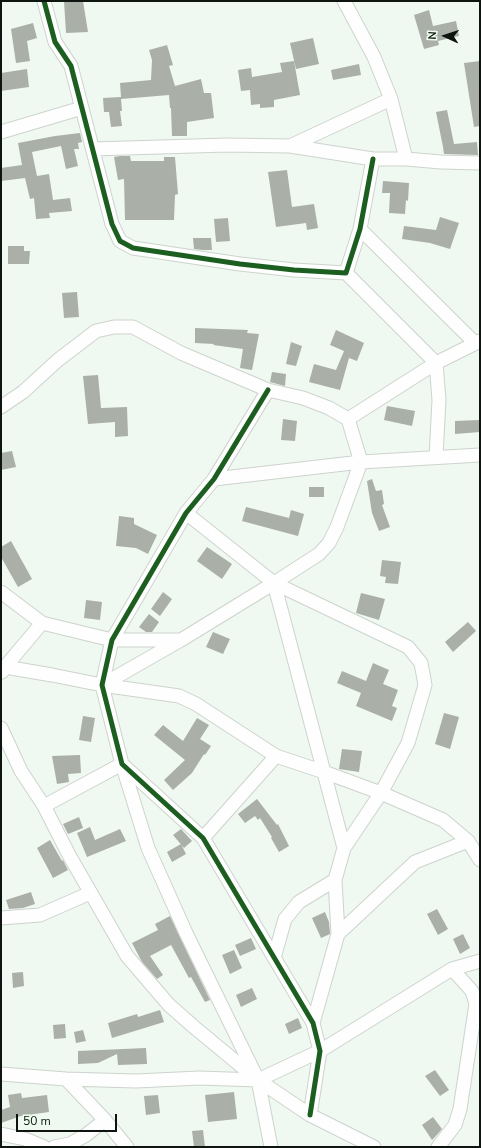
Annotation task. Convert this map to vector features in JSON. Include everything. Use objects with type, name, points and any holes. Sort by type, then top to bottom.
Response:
[{"type":"street","points":[[44,1],[55,42],[71,66],[112,224],[120,241],[133,248],[248,265],[294,270],[346,273],[436,364],[439,400],[436,457]]},
{"type":"street","points":[[344,1],[374,56],[391,100],[406,159]]},
{"type":"street","points":[[290,146],[391,100]]},
{"type":"street","points":[[1,132],[82,108]]},
{"type":"street","points":[[93,149],[290,146],[373,159],[406,159],[480,163]]},
{"type":"street","points":[[346,273],[360,229],[373,159]]},
{"type":"street","points":[[348,419],[436,364],[478,342],[360,229]]},
{"type":"street","points":[[1,407],[23,392],[58,360],[96,331],[114,327],[133,327],[181,353],[268,390],[304,398],[329,408],[348,419],[361,462],[337,527],[329,543],[319,554],[181,640],[102,685]]},
{"type":"street","points":[[268,390],[214,479],[186,513],[112,640],[102,685],[122,764],[148,848],[186,933],[258,1080],[271,1147]]},
{"type":"street","points":[[214,479],[361,462],[480,455]]},
{"type":"street","points":[[186,513],[274,583],[408,647],[421,663],[426,685],[408,743],[381,793],[344,848],[335,880],[338,934],[313,1023]]},
{"type":"street","points":[[274,583],[344,848]]},
{"type":"street","points":[[1,592],[42,623],[112,640],[181,640]]},
{"type":"street","points":[[3,670],[42,623]]},
{"type":"street","points":[[3,670],[52,675],[102,685],[179,696],[196,704],[276,756],[381,793],[442,820],[468,841],[480,860]]},
{"type":"street","points":[[1,728],[22,771],[44,806],[68,855],[127,956],[169,1005],[194,1028],[258,1080],[310,1114],[374,1147]]},
{"type":"street","points":[[203,838],[276,756]]},
{"type":"street","points":[[44,806],[122,764]]},
{"type":"street","points":[[122,764],[203,838],[313,1023],[320,1051],[310,1114]]},
{"type":"street","points":[[338,934],[415,862],[468,841]]},
{"type":"street","points":[[274,958],[285,919],[299,902],[335,880]]},
{"type":"street","points":[[1,918],[40,915],[90,893]]},
{"type":"street","points":[[1,1074],[66,1079],[136,1081],[198,1078],[258,1080],[320,1051],[452,969],[480,961]]},
{"type":"street","points":[[438,1147],[455,1125],[460,1109],[476,1004],[472,991],[452,969]]},
{"type":"street","points":[[66,1079],[105,1120],[127,1147]]},
{"type":"street","points":[[54,1147],[70,1144],[86,1135],[105,1120]]},
{"type":"street","points":[[1,1134],[25,1139],[44,1147]]},
{"type":"building","points":[[64,1],[83,1],[88,32],[66,33]]},
{"type":"building","points":[[429,10],[433,26],[456,21],[459,36],[438,41],[439,45],[424,49],[414,15]]},
{"type":"building","points":[[33,23],[37,38],[27,41],[30,61],[16,63],[11,29]]},
{"type":"building","points":[[313,38],[319,64],[296,69],[290,43]]},
{"type":"building","points":[[167,45],[173,65],[169,66],[175,86],[201,79],[204,93],[211,93],[214,118],[187,122],[187,136],[172,136],[169,95],[121,99],[122,111],[120,111],[122,126],[111,127],[109,112],[104,112],[103,98],[121,97],[120,83],[151,80],[152,60],[149,50]]},
{"type":"building","points":[[294,61],[300,95],[274,100],[274,107],[260,108],[260,104],[251,105],[250,90],[241,91],[238,70],[251,68],[252,77],[282,72],[280,63]]},
{"type":"building","points":[[480,61],[480,126],[474,127],[464,63]]},
{"type":"building","points":[[359,64],[361,75],[333,80],[331,70]]},
{"type":"building","points":[[27,69],[29,87],[1,91],[1,73]]},
{"type":"building","points":[[447,110],[454,144],[477,142],[478,155],[444,154],[436,112]]},
{"type":"building","points":[[80,133],[82,142],[78,143],[79,149],[74,149],[78,166],[66,169],[61,146],[32,152],[37,176],[49,174],[53,200],[70,198],[72,211],[49,213],[50,218],[36,219],[34,198],[30,199],[25,178],[1,181],[1,168],[22,165],[18,143]]},
{"type":"building","points":[[130,156],[131,161],[164,161],[164,157],[175,157],[178,194],[175,195],[174,220],[125,220],[124,179],[118,180],[114,157]]},
{"type":"building","points":[[287,170],[292,207],[314,204],[318,228],[307,230],[306,223],[276,227],[268,172]]},
{"type":"building","points":[[383,181],[409,183],[408,201],[406,200],[405,214],[389,213],[390,193],[382,193]]},
{"type":"building","points":[[440,217],[459,223],[450,249],[430,243],[402,239],[404,226],[436,230]]},
{"type":"building","points":[[228,218],[230,241],[216,242],[214,219]]},
{"type":"building","points":[[193,238],[211,238],[212,250],[194,249]]},
{"type":"building","points":[[8,246],[24,246],[24,251],[30,251],[29,264],[8,264]]},
{"type":"building","points":[[77,292],[79,317],[64,318],[62,293]]},
{"type":"building","points":[[195,328],[248,330],[247,333],[259,334],[252,370],[240,368],[243,349],[213,345],[214,344],[195,343]]},
{"type":"building","points":[[336,330],[364,343],[357,361],[349,358],[340,390],[309,382],[314,364],[336,370],[344,351],[330,345]]},
{"type":"building","points":[[291,342],[302,346],[296,366],[286,364]]},
{"type":"building","points":[[272,372],[286,374],[285,386],[270,382]]},
{"type":"building","points":[[98,375],[101,408],[127,407],[128,436],[115,437],[115,422],[88,424],[83,376]]},
{"type":"building","points":[[387,406],[415,411],[412,426],[384,420]]},
{"type":"building","points":[[283,419],[297,421],[295,441],[281,440]]},
{"type":"building","points":[[480,420],[480,432],[455,434],[455,421]]},
{"type":"building","points":[[12,451],[16,467],[1,470],[1,453]]},
{"type":"building","points":[[372,479],[376,491],[382,490],[384,504],[382,505],[390,527],[379,531],[372,513],[367,481]]},
{"type":"building","points":[[309,487],[324,487],[324,497],[309,497]]},
{"type":"building","points":[[246,507],[289,518],[291,510],[304,514],[298,536],[242,521]]},
{"type":"building","points":[[119,516],[134,518],[134,524],[157,535],[148,554],[136,548],[116,546]]},
{"type":"building","points":[[11,541],[32,579],[18,587],[1,557],[1,547]]},
{"type":"building","points":[[207,547],[232,564],[222,579],[197,561]]},
{"type":"building","points":[[382,560],[401,562],[398,584],[385,583],[386,577],[380,576]]},
{"type":"building","points":[[163,592],[172,599],[160,616],[151,609]]},
{"type":"building","points":[[361,593],[385,599],[379,620],[356,613]]},
{"type":"building","points":[[86,600],[102,602],[100,620],[84,618]]},
{"type":"building","points":[[149,614],[159,622],[152,632],[146,632],[139,627]]},
{"type":"building","points":[[468,622],[476,631],[453,652],[445,642]]},
{"type":"building","points":[[213,632],[230,639],[223,654],[206,647]]},
{"type":"building","points":[[373,663],[389,670],[383,684],[398,690],[392,706],[397,708],[392,721],[356,706],[361,693],[337,683],[342,671],[366,681]]},
{"type":"building","points":[[444,713],[459,717],[450,749],[435,744]]},
{"type":"building","points":[[83,716],[95,718],[91,742],[79,740]]},
{"type":"building","points":[[197,718],[209,725],[200,739],[211,746],[192,773],[173,790],[164,780],[185,760],[154,735],[163,725],[183,741]]},
{"type":"building","points":[[342,749],[362,751],[359,772],[339,769]]},
{"type":"building","points":[[80,755],[81,773],[68,774],[69,782],[57,784],[52,756]]},
{"type":"building","points":[[257,799],[277,825],[278,824],[289,846],[279,852],[271,838],[272,837],[260,818],[258,820],[255,816],[245,823],[238,814]]},
{"type":"building","points":[[79,817],[83,828],[68,834],[63,824]]},
{"type":"building","points":[[90,827],[95,840],[120,829],[126,841],[87,857],[77,833]]},
{"type":"building","points":[[181,829],[192,841],[184,848],[173,835]]},
{"type":"building","points":[[50,840],[68,870],[53,878],[37,848]]},
{"type":"building","points":[[181,844],[186,854],[172,862],[167,852]]},
{"type":"building","points":[[31,892],[35,904],[23,908],[9,909],[6,900]]},
{"type":"building","points":[[437,909],[448,929],[438,935],[427,914]]},
{"type":"building","points":[[325,912],[329,922],[330,934],[321,938],[312,918]]},
{"type":"building","points":[[170,916],[210,1000],[205,1002],[191,977],[189,978],[171,945],[150,956],[163,975],[157,979],[142,962],[132,943],[158,930],[155,924]]},
{"type":"building","points":[[463,934],[470,948],[460,954],[453,939]]},
{"type":"building","points":[[251,938],[256,949],[240,956],[235,945]]},
{"type":"building","points":[[234,950],[242,968],[230,974],[222,955]]},
{"type":"building","points":[[23,972],[24,986],[13,988],[12,973]]},
{"type":"building","points":[[252,988],[257,999],[241,1007],[236,995]]},
{"type":"building","points":[[160,1010],[164,1022],[112,1038],[108,1023],[137,1014],[138,1017]]},
{"type":"building","points":[[298,1018],[302,1028],[289,1034],[285,1024]]},
{"type":"building","points":[[65,1024],[66,1038],[54,1039],[53,1025]]},
{"type":"building","points":[[83,1030],[86,1041],[76,1043],[74,1032]]},
{"type":"building","points":[[146,1048],[147,1064],[118,1065],[117,1054],[98,1063],[78,1064],[78,1051]]},
{"type":"building","points":[[435,1070],[449,1090],[440,1096],[425,1076]]},
{"type":"building","points":[[234,1092],[237,1119],[208,1122],[205,1095]]},
{"type":"building","points":[[21,1093],[22,1098],[47,1095],[49,1112],[21,1116],[1,1123],[1,1110],[10,1107],[8,1095]]},
{"type":"building","points":[[158,1095],[160,1113],[146,1115],[144,1096]]},
{"type":"building","points":[[433,1117],[442,1129],[432,1140],[422,1125]]},
{"type":"building","points":[[203,1130],[205,1147],[194,1147],[192,1131]]},
{"type":"cycle path","points":[[44,1],[55,42],[71,66],[112,224],[120,241],[133,248],[240,264],[294,270],[346,273],[360,229],[373,159]]},
{"type":"cycle path","points":[[268,390],[214,479],[186,513],[112,640],[102,685],[122,764],[203,838],[313,1023],[320,1051],[310,1115]]}]
